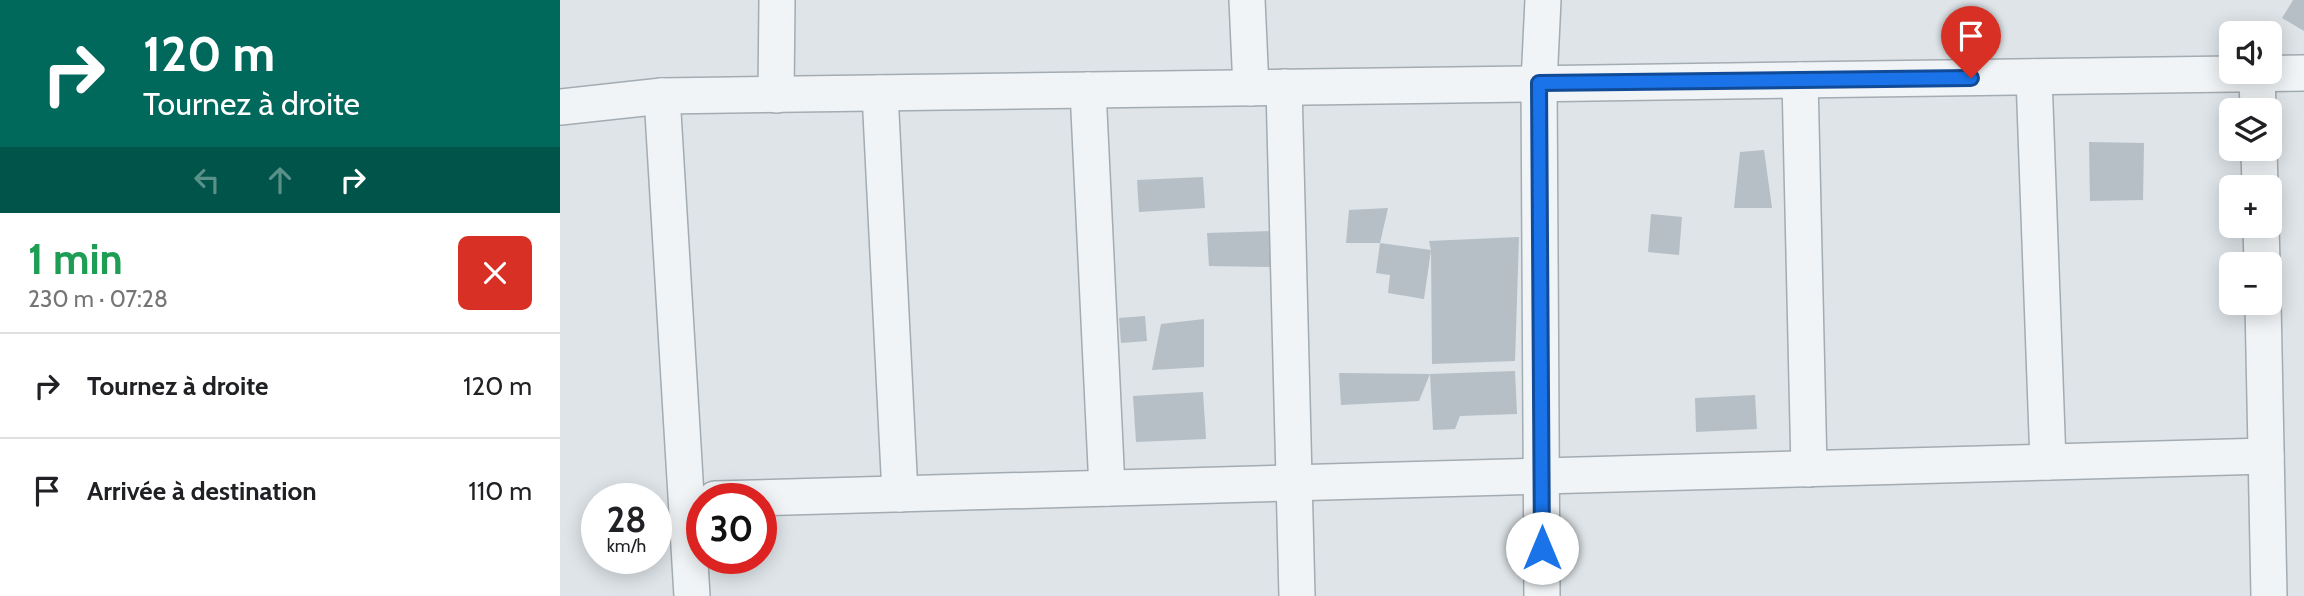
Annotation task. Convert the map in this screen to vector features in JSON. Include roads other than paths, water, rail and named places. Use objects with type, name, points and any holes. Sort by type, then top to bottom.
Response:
[{"type":"street","points":[[776,94],[777,0]]},
{"type":"street","points":[[1247,0],[1268,87],[1294,483],[1297,596]]},
{"type":"street","points":[[1542,596],[1539,83],[1543,0]]},
{"type":"street","points":[[2282,73],[2304,73]]},
{"type":"street","points":[[560,107],[662,96],[2219,75]]},
{"type":"street","points":[[2034,77],[2048,462]]},
{"type":"street","points":[[1800,80],[1809,469]]},
{"type":"street","points":[[1088,90],[1107,488]]},
{"type":"street","points":[[880,93],[900,494]]},
{"type":"street","points":[[662,96],[699,483]]},
{"type":"street","points":[[2263,315],[2269,596]]},
{"type":"street","points":[[777,497],[2266,456]]},
{"type":"street","points":[[692,596],[694,574]]}]
